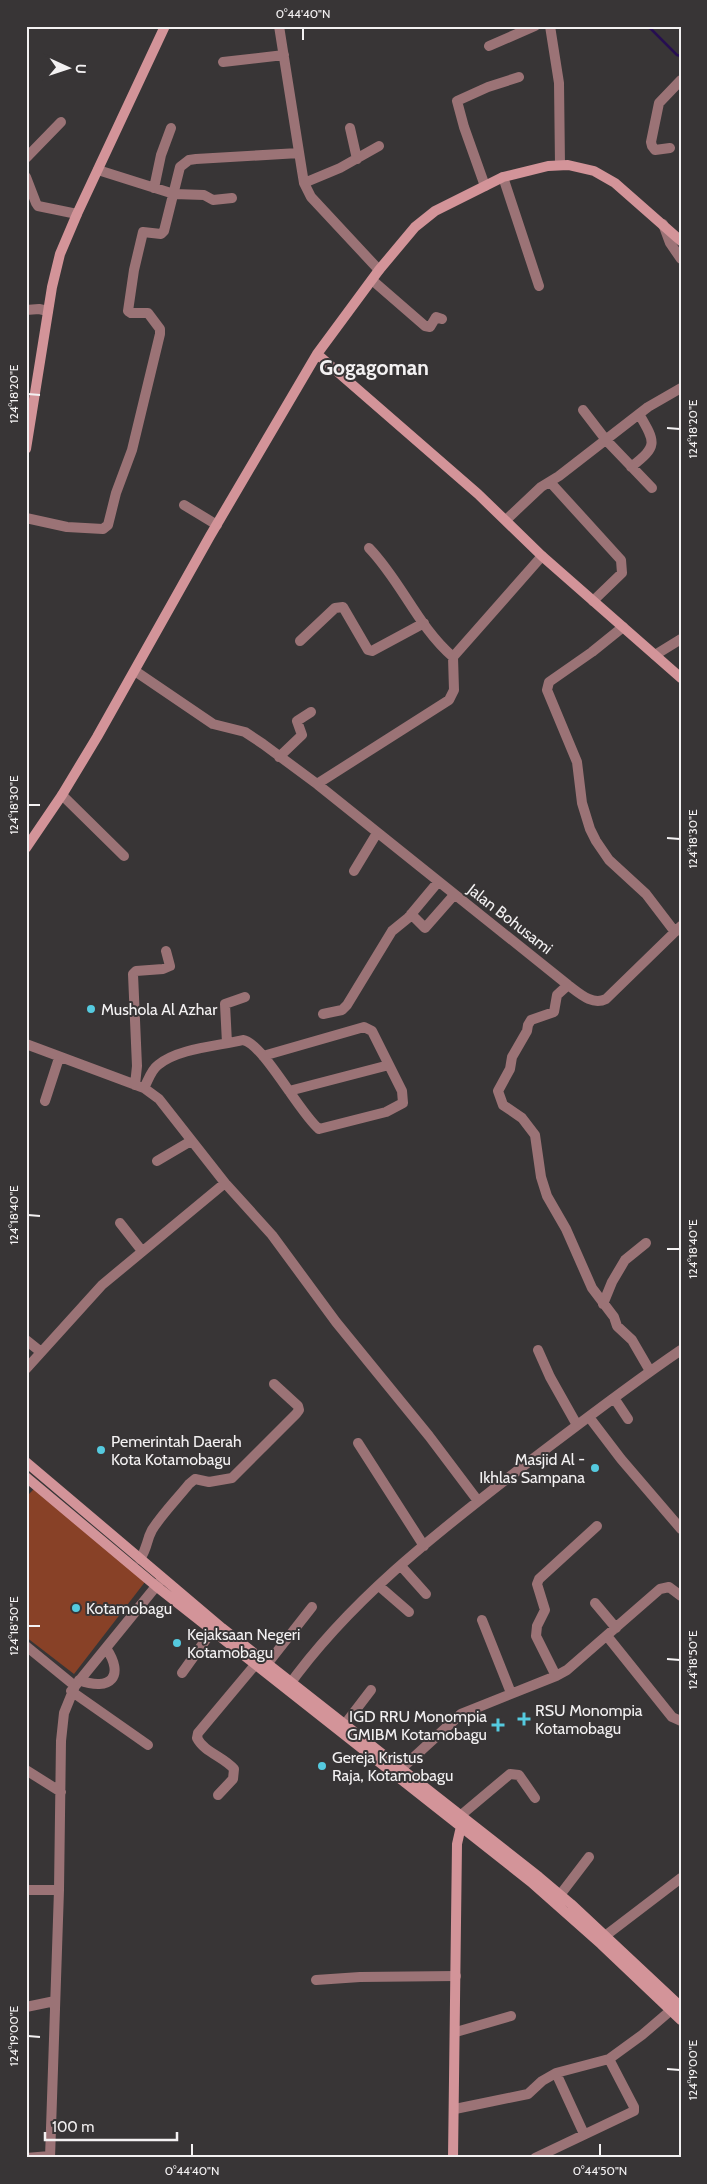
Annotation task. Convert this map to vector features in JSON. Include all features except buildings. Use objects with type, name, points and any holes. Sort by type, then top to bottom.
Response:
[{"type":"street","points":[[27,444],[56,269],[76,214],[165,26]]},
{"type":"street","points":[[280,26],[304,184],[321,209],[379,270]]},
{"type":"street","points":[[489,46],[535,26]]},
{"type":"street","points":[[550,26],[559,83],[560,165]]},
{"type":"street","points":[[223,62],[284,55]]},
{"type":"street","points":[[484,186],[457,101],[488,87],[519,77]]},
{"type":"street","points":[[670,148],[653,148],[652,134],[659,103],[681,80]]},
{"type":"street","points":[[26,158],[61,122]]},
{"type":"street","points":[[154,188],[161,155],[170,128]]},
{"type":"street","points":[[350,128],[357,159]]},
{"type":"street","points":[[304,184],[357,159],[379,146]]},
{"type":"street","points":[[26,518],[67,527],[103,529],[108,525],[116,494],[134,442],[160,334],[160,329],[148,313],[131,313],[128,311],[134,270],[143,232],[161,234],[164,231],[180,167],[189,160],[299,153]]},
{"type":"street","points":[[28,841],[62,795],[99,734],[217,525],[317,354],[379,270],[424,219],[503,177],[531,169],[560,165],[581,168],[604,176],[629,194],[681,241]]},
{"type":"street","points":[[98,170],[174,194],[204,195],[214,200],[232,198]]},
{"type":"street","points":[[26,177],[38,206],[76,214]]},
{"type":"street","points":[[503,177],[539,286]]},
{"type":"street","points":[[663,224],[670,243],[681,259]]},
{"type":"street","points":[[372,280],[425,326],[430,327],[436,317],[442,319]]},
{"type":"street","points":[[26,310],[39,309],[48,311]]},
{"type":"street","points":[[317,354],[506,520],[542,556],[681,678]]},
{"type":"street","points":[[506,520],[541,487],[640,414],[681,388]]},
{"type":"street","points":[[583,410],[606,440],[652,488]]},
{"type":"street","points":[[631,467],[649,453],[651,447],[650,433],[640,414]]},
{"type":"street","points":[[550,482],[621,560],[622,573],[593,601]]},
{"type":"street","points":[[184,505],[217,525]]},
{"type":"street","points":[[369,548],[389,570],[438,642],[453,657]]},
{"type":"street","points":[[317,784],[449,700],[454,690],[453,657],[542,556]]},
{"type":"street","points":[[300,641],[335,608],[340,607],[343,607],[368,650],[372,651],[424,623]]},
{"type":"street","points":[[623,627],[592,652],[549,682],[547,690],[577,762],[584,809],[596,841],[609,860],[646,894],[678,929]]},
{"type":"street","points":[[655,655],[681,639]]},
{"type":"street","name":"Jalan Bohusami","points":[[135,671],[212,724],[244,732],[264,744],[317,784],[568,985],[591,1000],[601,1002],[606,999],[678,929]]},
{"type":"street","points":[[279,757],[302,735],[297,722],[311,712]]},
{"type":"street","points":[[62,795],[124,856]]},
{"type":"street","points":[[354,871],[377,833]]},
{"type":"street","points":[[323,1014],[342,1010],[347,1005],[392,932],[411,914],[438,882]]},
{"type":"street","points":[[411,914],[425,928],[454,895]]},
{"type":"street","points":[[139,1087],[133,974],[136,971],[163,969],[170,966],[166,951]]},
{"type":"street","points":[[568,985],[557,995],[554,1012],[531,1020],[512,1058],[510,1069],[498,1091],[503,1105],[522,1118],[534,1135],[541,1177],[547,1196],[566,1229],[592,1288],[617,1326],[632,1340],[650,1370]]},
{"type":"street","points":[[228,1043],[225,1004],[245,997]]},
{"type":"street","points":[[139,1087],[158,1065],[178,1055],[248,1040],[317,1127],[324,1129],[337,1126],[386,1112],[403,1103],[404,1096],[390,1065],[372,1031],[364,1027],[262,1056]]},
{"type":"street","points":[[26,1044],[139,1087],[159,1099],[225,1183],[285,1252],[336,1322],[429,1436],[478,1501]]},
{"type":"street","points":[[45,1101],[59,1058]]},
{"type":"street","points":[[289,1091],[390,1065]]},
{"type":"street","points":[[157,1162],[191,1141]]},
{"type":"street","points":[[26,1370],[83,1304],[142,1251],[225,1183]]},
{"type":"street","points":[[120,1223],[142,1251]]},
{"type":"street","points":[[603,1304],[612,1282],[625,1260],[646,1243]]},
{"type":"street","points":[[26,1340],[41,1352]]},
{"type":"street","points":[[538,1350],[550,1377],[577,1425]]},
{"type":"street","points":[[289,1686],[321,1644],[379,1586],[424,1546],[478,1501],[577,1425],[650,1370],[681,1350]]},
{"type":"street","points":[[140,1559],[147,1549],[151,1533],[157,1523],[189,1484],[195,1479],[209,1482],[232,1478],[296,1414],[299,1410],[298,1406],[274,1384]]},
{"type":"street","points":[[614,1398],[628,1419]]},
{"type":"street","points":[[589,1416],[621,1459],[681,1529]]},
{"type":"street","points":[[358,1443],[424,1546]]},
{"type":"street","points":[[26,1462],[140,1559],[159,1583],[212,1631],[255,1665],[345,1724],[402,1768],[531,1882],[603,1940],[676,2007],[681,2020]]},
{"type":"street","points":[[37,1470],[27,1480],[159,1583],[268,1663],[289,1686],[461,1820],[506,1850],[560,1895],[603,1940]]},
{"type":"street","points":[[556,1676],[536,1636],[537,1626],[545,1610],[537,1584],[539,1579],[597,1526]]},
{"type":"street","points":[[401,1566],[426,1594]]},
{"type":"street","points":[[26,2158],[50,2157],[62,1792],[61,1741],[64,1714],[75,1686],[159,1583]]},
{"type":"street","points":[[379,1586],[409,1612]]},
{"type":"street","points":[[402,1768],[461,1714],[567,1670],[660,1589],[668,1587],[681,1596]]},
{"type":"street","points":[[595,1603],[616,1628]]},
{"type":"street","points":[[268,1663],[312,1607]]},
{"type":"street","points":[[482,1620],[511,1693]]},
{"type":"street","points":[[182,1673],[212,1631]]},
{"type":"street","points":[[607,1636],[672,1717],[681,1721]]},
{"type":"street","points":[[26,1646],[148,1745]]},
{"type":"street","points":[[75,1686],[100,1686],[110,1681],[114,1673],[114,1665],[113,1658],[106,1648]]},
{"type":"street","points":[[218,1795],[233,1779],[234,1769],[229,1762],[199,1743],[198,1733],[255,1665]]},
{"type":"street","points":[[345,1724],[371,1690]]},
{"type":"street","points":[[26,1770],[62,1792]]},
{"type":"street","points":[[453,2158],[457,1844],[461,1820],[510,1774],[519,1775],[535,1798]]},
{"type":"street","points":[[560,1895],[589,1857]]},
{"type":"street","points":[[603,1940],[681,1878]]},
{"type":"street","points":[[26,1890],[59,1890]]},
{"type":"street","points":[[316,1980],[360,1977],[456,1976]]},
{"type":"street","points":[[26,2007],[55,2001]]},
{"type":"street","points":[[455,2109],[528,2094],[542,2081],[556,2073],[609,2059],[676,2007]]},
{"type":"street","points":[[456,2032],[512,2016]]},
{"type":"street","points":[[535,2158],[634,2112],[634,2107],[609,2059]]},
{"type":"street","points":[[556,2073],[584,2134]]},
{"type":"shaded area","name":"Kotamobagu","points":[[36,1487],[148,1578],[74,1674],[26,1637],[26,1497]]},
{"type":"waterway","points":[[645,26],[651,29],[677,55],[681,56]]},
{"type":"place","name":"Mushola Al Azhar","points":[[91,1009]]},
{"type":"place","name":"Pemerintah Daerah Kota Kotamobagu","points":[[101,1450]]},
{"type":"place","name":"Masjid Al - Ikhlas Sampana","points":[[595,1468]]},
{"type":"place","name":"Kotamobagu","points":[[76,1608]]},
{"type":"place","name":"Kejaksaan Negeri Kotamobagu","points":[[177,1643]]},
{"type":"place","name":"RSU Monompia Kotamobagu","points":[[524,1719]]},
{"type":"place","name":"IGD RRU Monompia GMIBM Kotamobagu","points":[[498,1725]]},
{"type":"place","name":"Gereja Kristus Raja, Kotamobagu","points":[[322,1766]]},
{"type":"district","name":"Gogagoman","points":[[374,367]]}]
